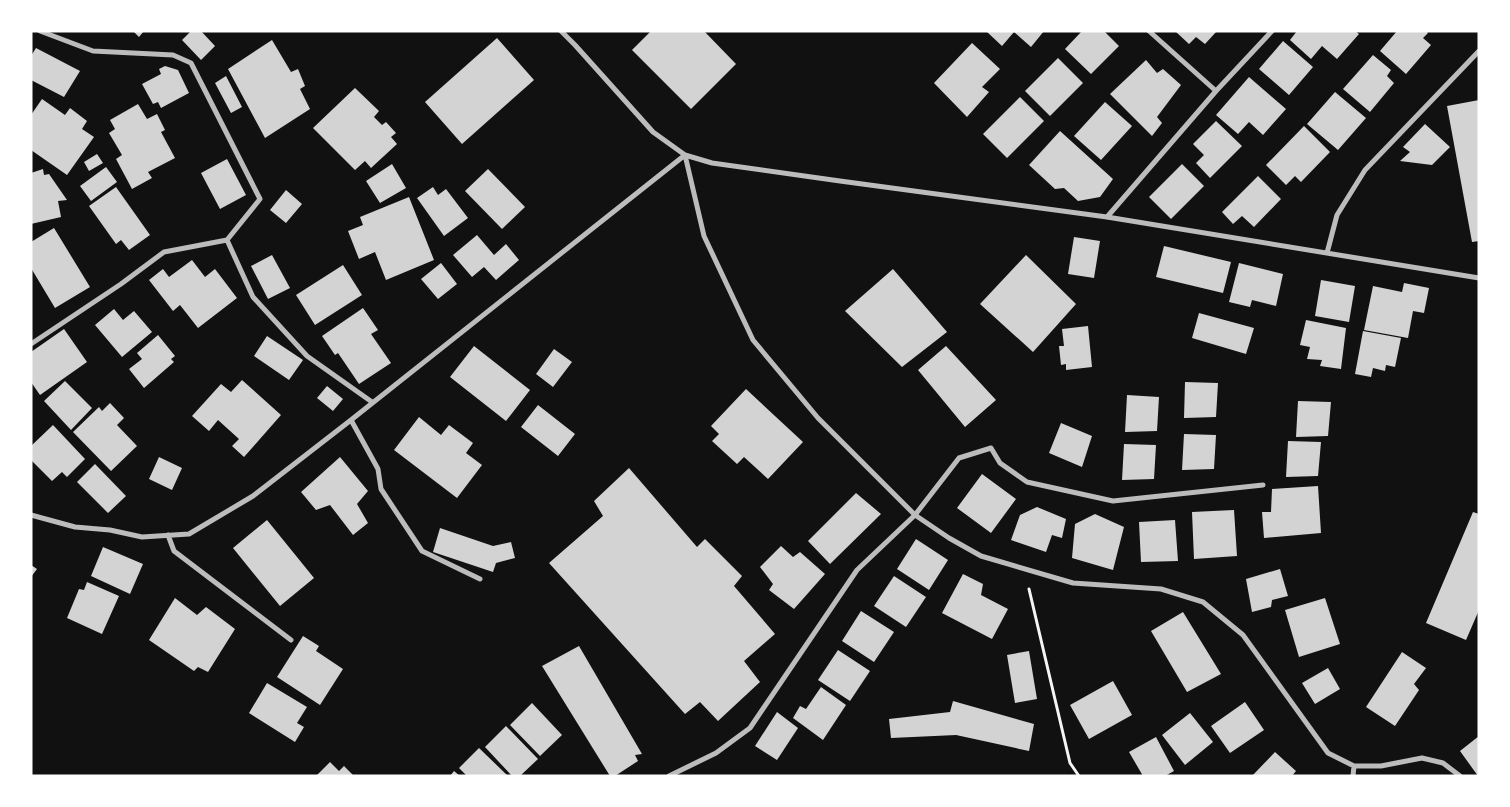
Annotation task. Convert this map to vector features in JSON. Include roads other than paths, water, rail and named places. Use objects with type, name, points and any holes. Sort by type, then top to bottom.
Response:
[{"type":"street","points":[[31,344],[121,284],[164,252],[228,240],[260,199],[191,63],[173,55],[93,51],[40,31]]},
{"type":"street","points":[[561,31],[653,132],[684,155],[712,163],[1107,217],[1479,278]]},
{"type":"street","points":[[1149,31],[1216,91]]},
{"type":"street","points":[[1107,217],[1216,91],[1272,31]]},
{"type":"street","points":[[1327,253],[1337,215],[1365,170],[1479,51]]},
{"type":"street","points":[[31,515],[74,527],[110,530],[142,537],[189,534],[253,496],[684,155]]},
{"type":"street","points":[[684,155],[704,236],[753,340],[818,418],[915,515],[981,556],[1024,569],[1073,583],[1162,589],[1203,602],[1243,635],[1328,753],[1354,766],[1381,766],[1422,758],[1443,763],[1460,776]]},
{"type":"street","points":[[228,240],[253,297],[307,356],[372,402]]},
{"type":"street","points":[[351,420],[378,469],[381,489],[422,552],[480,579]]},
{"type":"street","points":[[669,776],[716,753],[750,728],[857,570],[915,515],[959,458],[991,448],[1000,463],[1027,482],[1113,501],[1263,485]]},
{"type":"street","points":[[168,536],[174,551],[291,640]]},
{"type":"street","points":[[1352,776],[1354,766]]}]
